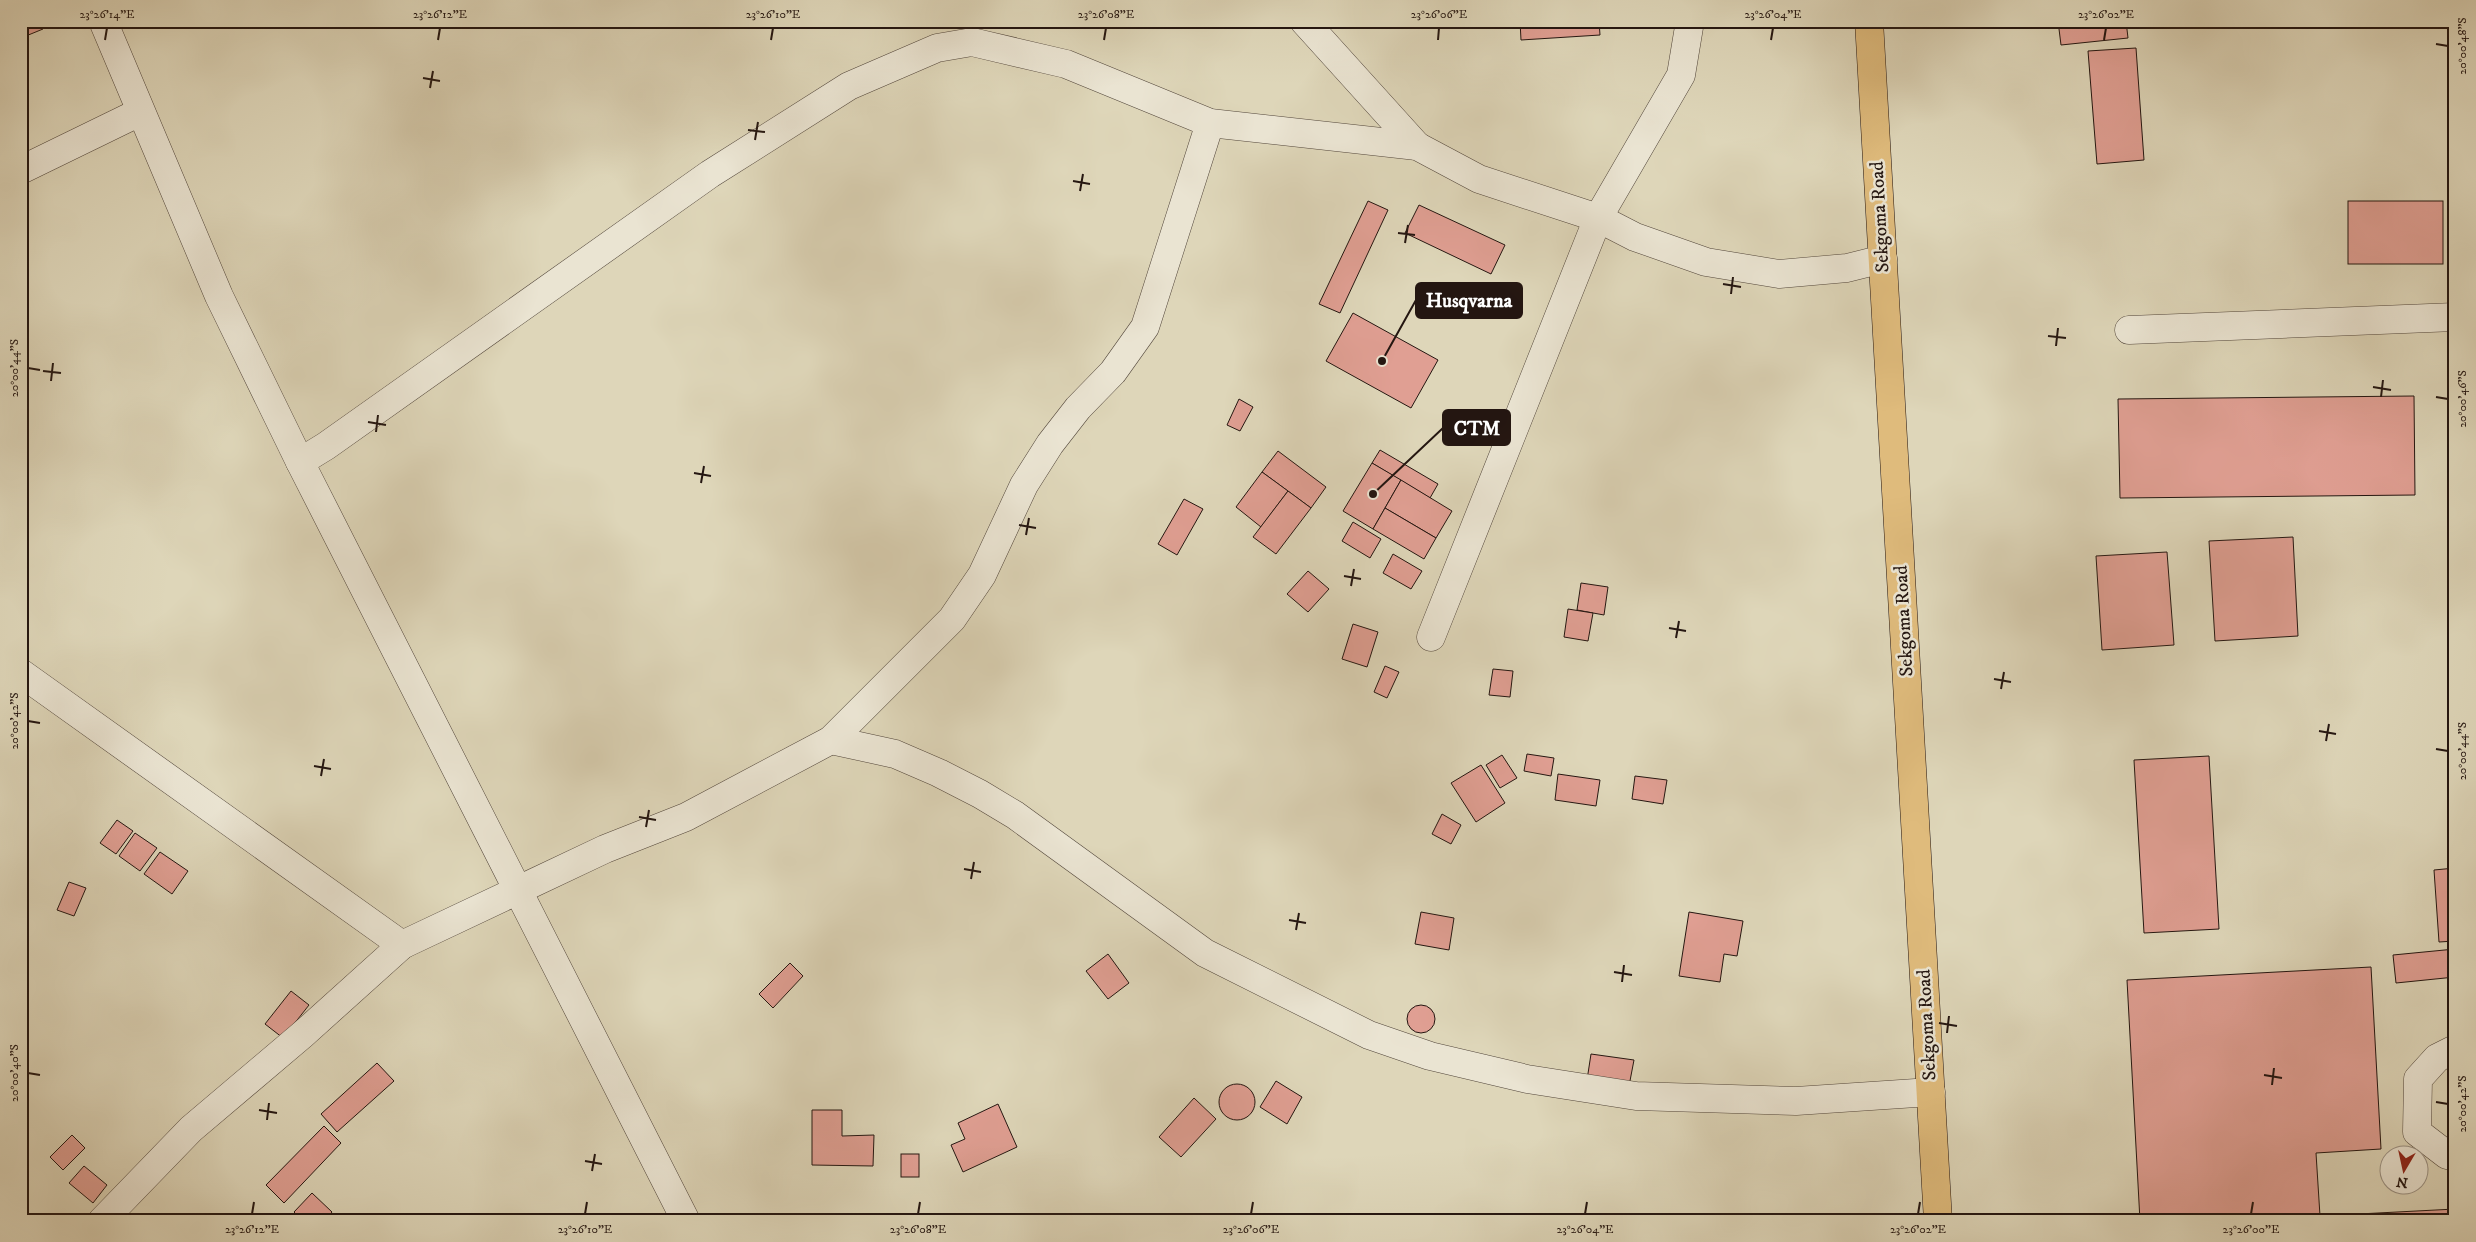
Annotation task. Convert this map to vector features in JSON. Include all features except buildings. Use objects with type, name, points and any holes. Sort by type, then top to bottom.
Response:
[{"type":"highway","name":"Sekgoma Road","points":[[1869,21],[1938,1221]]},
{"type":"street","points":[[103,21],[219,296],[300,462],[520,890],[686,1221]]},
{"type":"street","points":[[1304,21],[1417,146],[1479,179],[1598,218],[1636,237],[1706,262],[1780,274],[1846,268],[1883,259]]},
{"type":"street","points":[[1431,637],[1598,218],[1681,75],[1690,21]]},
{"type":"street","points":[[300,462],[326,446],[710,174],[849,86],[937,48],[972,42],[1066,64],[1210,123],[1417,146]]},
{"type":"street","points":[[21,170],[140,112]]},
{"type":"street","points":[[102,1221],[191,1130],[302,1035],[402,945],[604,849],[686,817],[830,740],[952,619],[982,575],[1024,485],[1050,444],[1078,408],[1113,372],[1145,328],[1210,123]]},
{"type":"street","points":[[2129,330],[2455,318]]},
{"type":"street","points":[[21,673],[402,945]]},
{"type":"street","points":[[830,740],[896,754],[980,794],[1015,815],[1205,953],[1369,1035],[1430,1056],[1527,1079],[1636,1096],[1796,1101],[1931,1092]]},
{"type":"street","points":[[2455,1049],[2437,1058],[2418,1079],[2417,1132],[2447,1155],[2455,1157]]},
{"type":"place","name":"Husqvarna","points":[[1382,361]]},
{"type":"place","name":"CTM","points":[[1373,494]]}]
